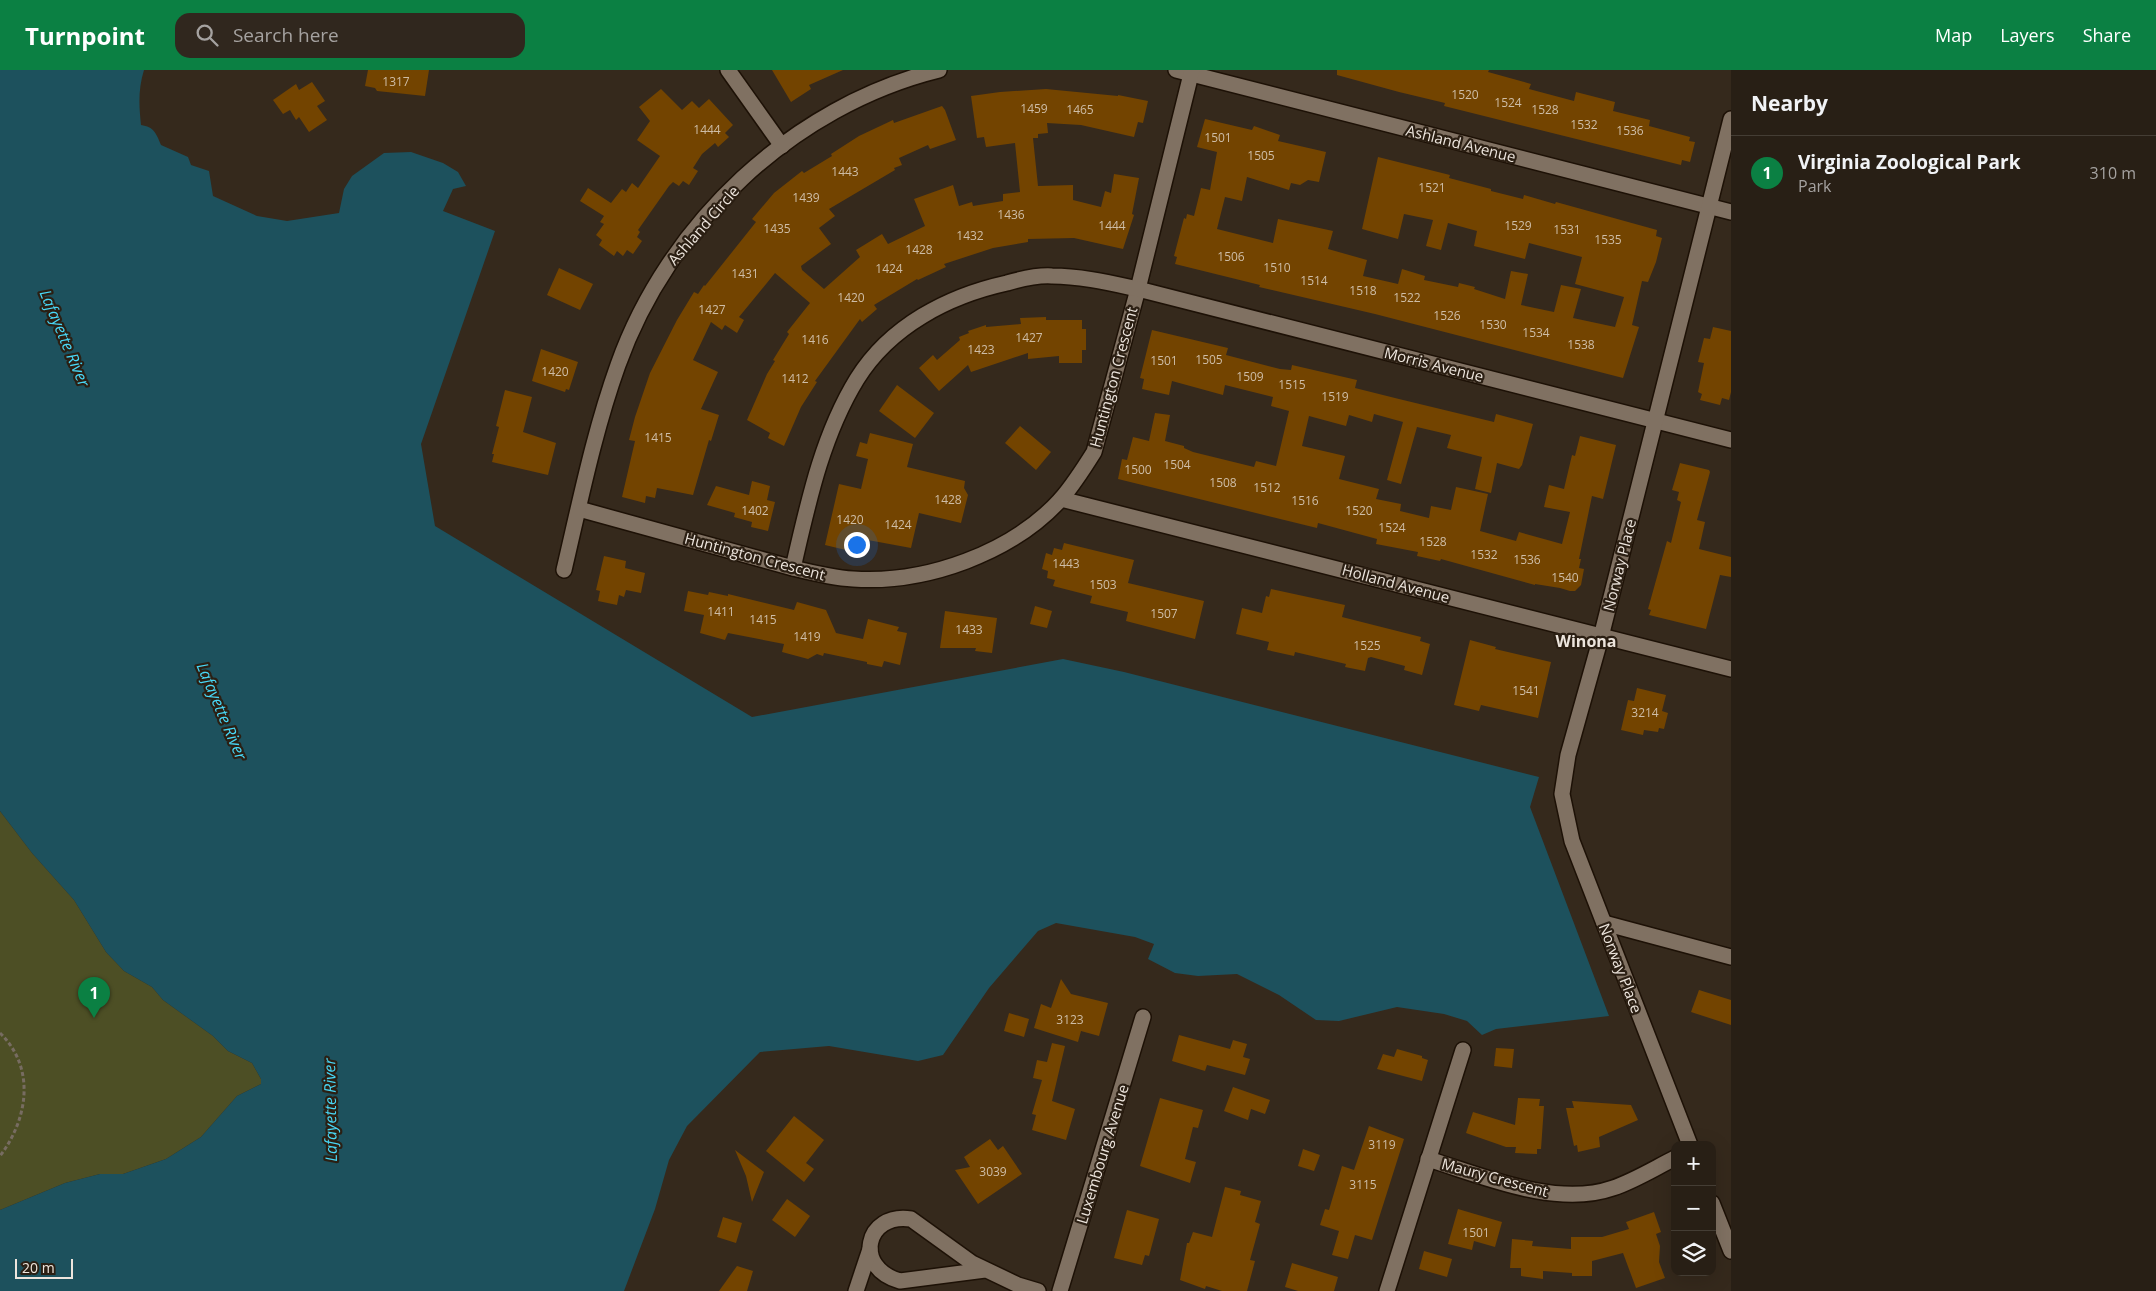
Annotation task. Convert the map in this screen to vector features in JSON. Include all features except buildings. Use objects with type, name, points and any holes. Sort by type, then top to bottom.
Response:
[{"type":"street","points":[[728,70],[782,146]]},
{"type":"street","name":"Ashland Circle","points":[[564,570],[602,414],[618,364],[642,309],[662,273],[685,240],[747,174],[782,146],[826,116],[866,95],[918,75],[940,70]]},
{"type":"street","name":"Ashland Avenue","points":[[1186,71],[1731,212]]},
{"type":"street","name":"Huntington Crescent","points":[[579,509],[821,576],[854,579],[888,579],[933,572],[987,552],[1025,529],[1061,498],[1081,473],[1094,452],[1138,289],[1186,71]]},
{"type":"street","name":"Norway Place","points":[[1688,1141],[1572,841],[1562,794],[1568,755],[1601,637],[1731,119]]},
{"type":"street","name":"Morris Avenue","points":[[793,568],[809,496],[822,456],[842,408],[858,378],[876,354],[897,334],[926,313],[982,288],[1023,279],[1051,276],[1102,281],[1138,289],[1731,440]]},
{"type":"street","name":"Holland Avenue","points":[[1061,498],[1731,669]]},
{"type":"street","points":[[1604,923],[1731,957]]},
{"type":"street","name":"Luxembourg Avenue","points":[[1060,1291],[1144,1017]]},
{"type":"street","points":[[1387,1291],[1463,1050]]},
{"type":"street","name":"Maury Crescent","points":[[1428,1159],[1534,1191],[1568,1194],[1597,1192],[1614,1188],[1671,1160]]},
{"type":"street","points":[[1716,1213],[1731,1251]]},
{"type":"street","points":[[856,1291],[872,1238],[878,1227],[888,1220],[899,1217],[911,1219],[985,1270],[1038,1291]]},
{"type":"street","points":[[870,1249],[872,1261],[878,1271],[888,1278],[900,1281],[985,1270]]},
{"type":"path","points":[[0,1033],[12,1047],[21,1064],[25,1082],[24,1102],[17,1129],[0,1156]]},
{"type":"green space","points":[[0,811],[32,853],[74,900],[106,952],[124,971],[152,987],[163,1000],[213,1036],[228,1051],[252,1063],[261,1079],[261,1084],[237,1096],[201,1137],[166,1159],[123,1174],[100,1174],[65,1183],[0,1210]]},
{"type":"water","name":"Lafayette River","points":[[0,70],[144,70],[140,98],[141,125],[149,127],[154,131],[161,145],[188,157],[191,165],[209,171],[213,196],[257,216],[287,221],[339,213],[344,189],[352,176],[384,153],[411,152],[443,163],[458,172],[466,186],[453,189],[443,211],[495,231],[421,444],[435,526],[752,717],[1063,659],[1124,672],[1539,777],[1530,807],[1609,1016],[1496,1029],[1482,1035],[1467,1021],[1444,1014],[1397,1007],[1339,1021],[1316,1020],[1279,995],[1237,974],[1198,976],[1175,973],[1148,959],[1154,944],[1135,937],[1056,923],[1038,931],[989,988],[943,1055],[918,1061],[829,1046],[760,1052],[687,1126],[669,1160],[655,1209],[624,1291],[0,1291],[0,1210],[65,1183],[100,1174],[123,1174],[166,1159],[201,1137],[237,1096],[261,1084],[261,1079],[252,1063],[228,1051],[213,1036],[163,1000],[152,987],[124,971],[106,952],[74,900],[32,853],[0,811]]},
{"type":"place","name":"Virginia Zoological Park","points":[[94,1018]]},
{"type":"district","name":"Winona","points":[[1586,641]]}]
